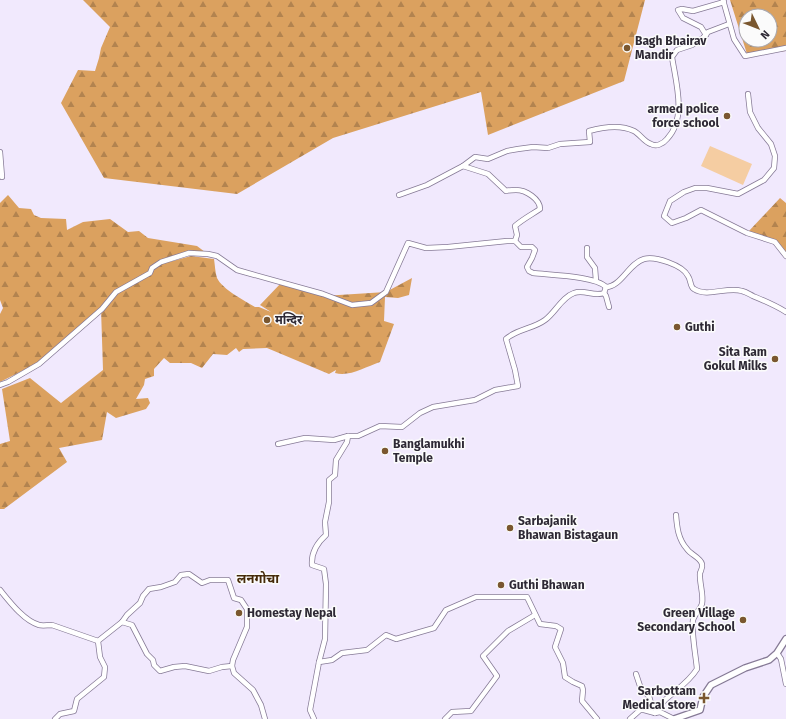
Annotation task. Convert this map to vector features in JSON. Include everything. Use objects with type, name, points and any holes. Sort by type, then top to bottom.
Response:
[{"type":"street","points":[[706,36],[701,27],[683,18],[678,10],[682,9],[693,11],[723,1],[734,39],[745,56],[786,48]]},
{"type":"street","points":[[399,195],[427,185],[463,166],[475,157],[488,159],[507,151],[518,149],[533,147],[548,148],[560,144],[590,142],[589,131],[604,127],[623,127],[634,131],[652,145],[659,145],[664,142],[675,128],[679,104],[672,57],[677,50],[692,45],[704,38],[708,32],[729,24]]},
{"type":"street","points":[[748,94],[750,112],[758,128],[771,144],[775,156],[774,168],[764,180],[738,194],[707,188],[695,188],[684,192],[670,202],[664,216],[672,223],[702,210],[747,234],[775,242],[786,256]]},
{"type":"street","points":[[0,152],[2,177]]},
{"type":"street","points":[[463,166],[488,174],[506,191],[518,190],[538,200],[540,209],[532,215],[523,218],[515,226],[517,235],[515,241]]},
{"type":"street","points":[[0,385],[39,364],[102,309],[116,292],[150,273],[152,268],[161,262],[189,253],[217,256],[237,270],[323,294],[352,305],[371,303],[386,292],[408,243],[426,248],[515,241],[521,247],[532,247],[535,250],[527,268],[533,273],[586,278],[603,284],[606,287],[611,287],[616,284],[633,265],[645,259],[660,259],[679,267],[688,274],[692,288],[695,290],[704,293],[742,290],[771,303],[786,312]]},
{"type":"street","points":[[586,248],[587,257],[595,268],[596,281]]},
{"type":"street","points":[[606,287],[604,293],[609,307]]},
{"type":"street","points":[[278,444],[305,438],[334,440],[348,436],[358,436],[380,426],[402,427],[420,413],[433,407],[475,400],[495,390],[518,386],[516,370],[506,339],[510,335],[543,321],[553,313],[563,301],[574,293],[581,292],[599,295],[604,293]]},
{"type":"street","points":[[314,719],[310,710],[325,639],[326,584],[324,569],[312,565],[312,561],[314,550],[326,534],[325,522],[329,502],[329,480],[335,475],[336,460],[347,442],[348,436]]},
{"type":"street","points":[[655,713],[663,702],[689,680],[697,669],[693,638],[693,620],[702,602],[700,574],[702,563],[684,546],[677,529],[676,515]]},
{"type":"street","points":[[98,641],[122,622],[140,603],[143,596],[149,589],[176,582],[181,575],[189,574],[202,583],[210,580],[228,580],[234,598],[241,600],[247,609],[247,627],[232,660],[232,666],[234,673],[253,690],[261,705],[265,719]]},
{"type":"street","points":[[0,590],[14,606],[36,624],[44,626],[52,625],[98,641]]},
{"type":"street","points":[[319,662],[332,660],[342,653],[368,650],[386,635],[396,639],[434,628],[446,610],[476,597],[527,597],[540,624],[560,628],[555,647],[563,663],[565,676],[582,686],[582,701],[597,719]]},
{"type":"street","points":[[445,719],[452,712],[471,711],[497,676],[484,656],[508,631],[535,615]]},
{"type":"street","points":[[122,622],[132,625],[147,654],[160,671],[185,666],[198,668],[204,671],[232,666]]},
{"type":"street","points":[[630,719],[640,710],[655,713],[660,712],[674,719],[700,710],[703,697],[711,685],[745,668],[770,660],[777,653],[786,639]]},
{"type":"street","points":[[55,719],[60,714],[74,711],[77,699],[104,677],[105,667],[100,656],[98,641]]},
{"type":"street","points":[[777,653],[781,659],[786,684]]},
{"type":"street","points":[[636,674],[641,690],[649,696],[651,703],[657,706],[655,713]]},
{"type":"green space","points":[[83,0],[645,0],[624,81],[488,135],[481,92],[333,138],[237,194],[104,178],[61,103],[78,70],[95,71],[101,48],[110,27]]},
{"type":"green space","points":[[730,0],[786,0],[786,51],[747,54],[745,48],[778,48],[778,8],[738,8],[738,25]]},
{"type":"green space","points":[[8,195],[19,208],[31,209],[34,215],[41,218],[66,219],[67,230],[83,222],[110,219],[128,232],[139,231],[148,238],[197,246],[205,252],[190,252],[160,262],[169,262],[191,256],[214,259],[217,278],[224,286],[255,307],[271,312],[260,305],[282,282],[323,296],[386,292],[412,278],[409,295],[398,298],[385,297],[384,321],[394,324],[380,362],[352,373],[335,373],[336,370],[329,374],[267,348],[243,349],[239,352],[236,348],[227,355],[213,354],[202,368],[191,363],[170,363],[164,358],[154,369],[154,376],[145,379],[144,385],[136,399],[148,398],[150,403],[146,409],[116,418],[107,412],[102,440],[59,448],[67,462],[4,509],[0,509],[0,444],[10,441],[2,389],[30,378],[61,403],[103,370],[101,309],[40,362],[0,382],[0,314],[3,308],[0,300],[0,203]]},
{"type":"green space","points":[[780,198],[786,203],[786,255],[777,241],[748,232]]},
{"type":"shaded area","points":[[710,146],[752,164],[743,185],[701,166]]},
{"type":"place","name":"Bagh Bhairav Mandir","points":[[627,48]]},
{"type":"place","name":"armed police force school","points":[[727,116]]},
{"type":"place","name":"मन्दिर","points":[[267,320]]},
{"type":"place","name":"Guthi","points":[[677,327]]},
{"type":"place","name":"Sita Ram Gokul Milks","points":[[775,359]]},
{"type":"place","name":"Banglamukhi Temple","points":[[385,451]]},
{"type":"place","name":"Sarbajanik Bhawan Bistagaun","points":[[510,528]]},
{"type":"place","name":"Guthi Bhawan","points":[[501,585]]},
{"type":"place","name":"Homestay Nepal","points":[[239,613]]},
{"type":"place","name":"Green Village Secondary School","points":[[743,620]]},
{"type":"place","name":"Sarbottam Medical store","points":[[704,698]]},
{"type":"district","name":"लनगोचा","points":[[258,578]]}]
